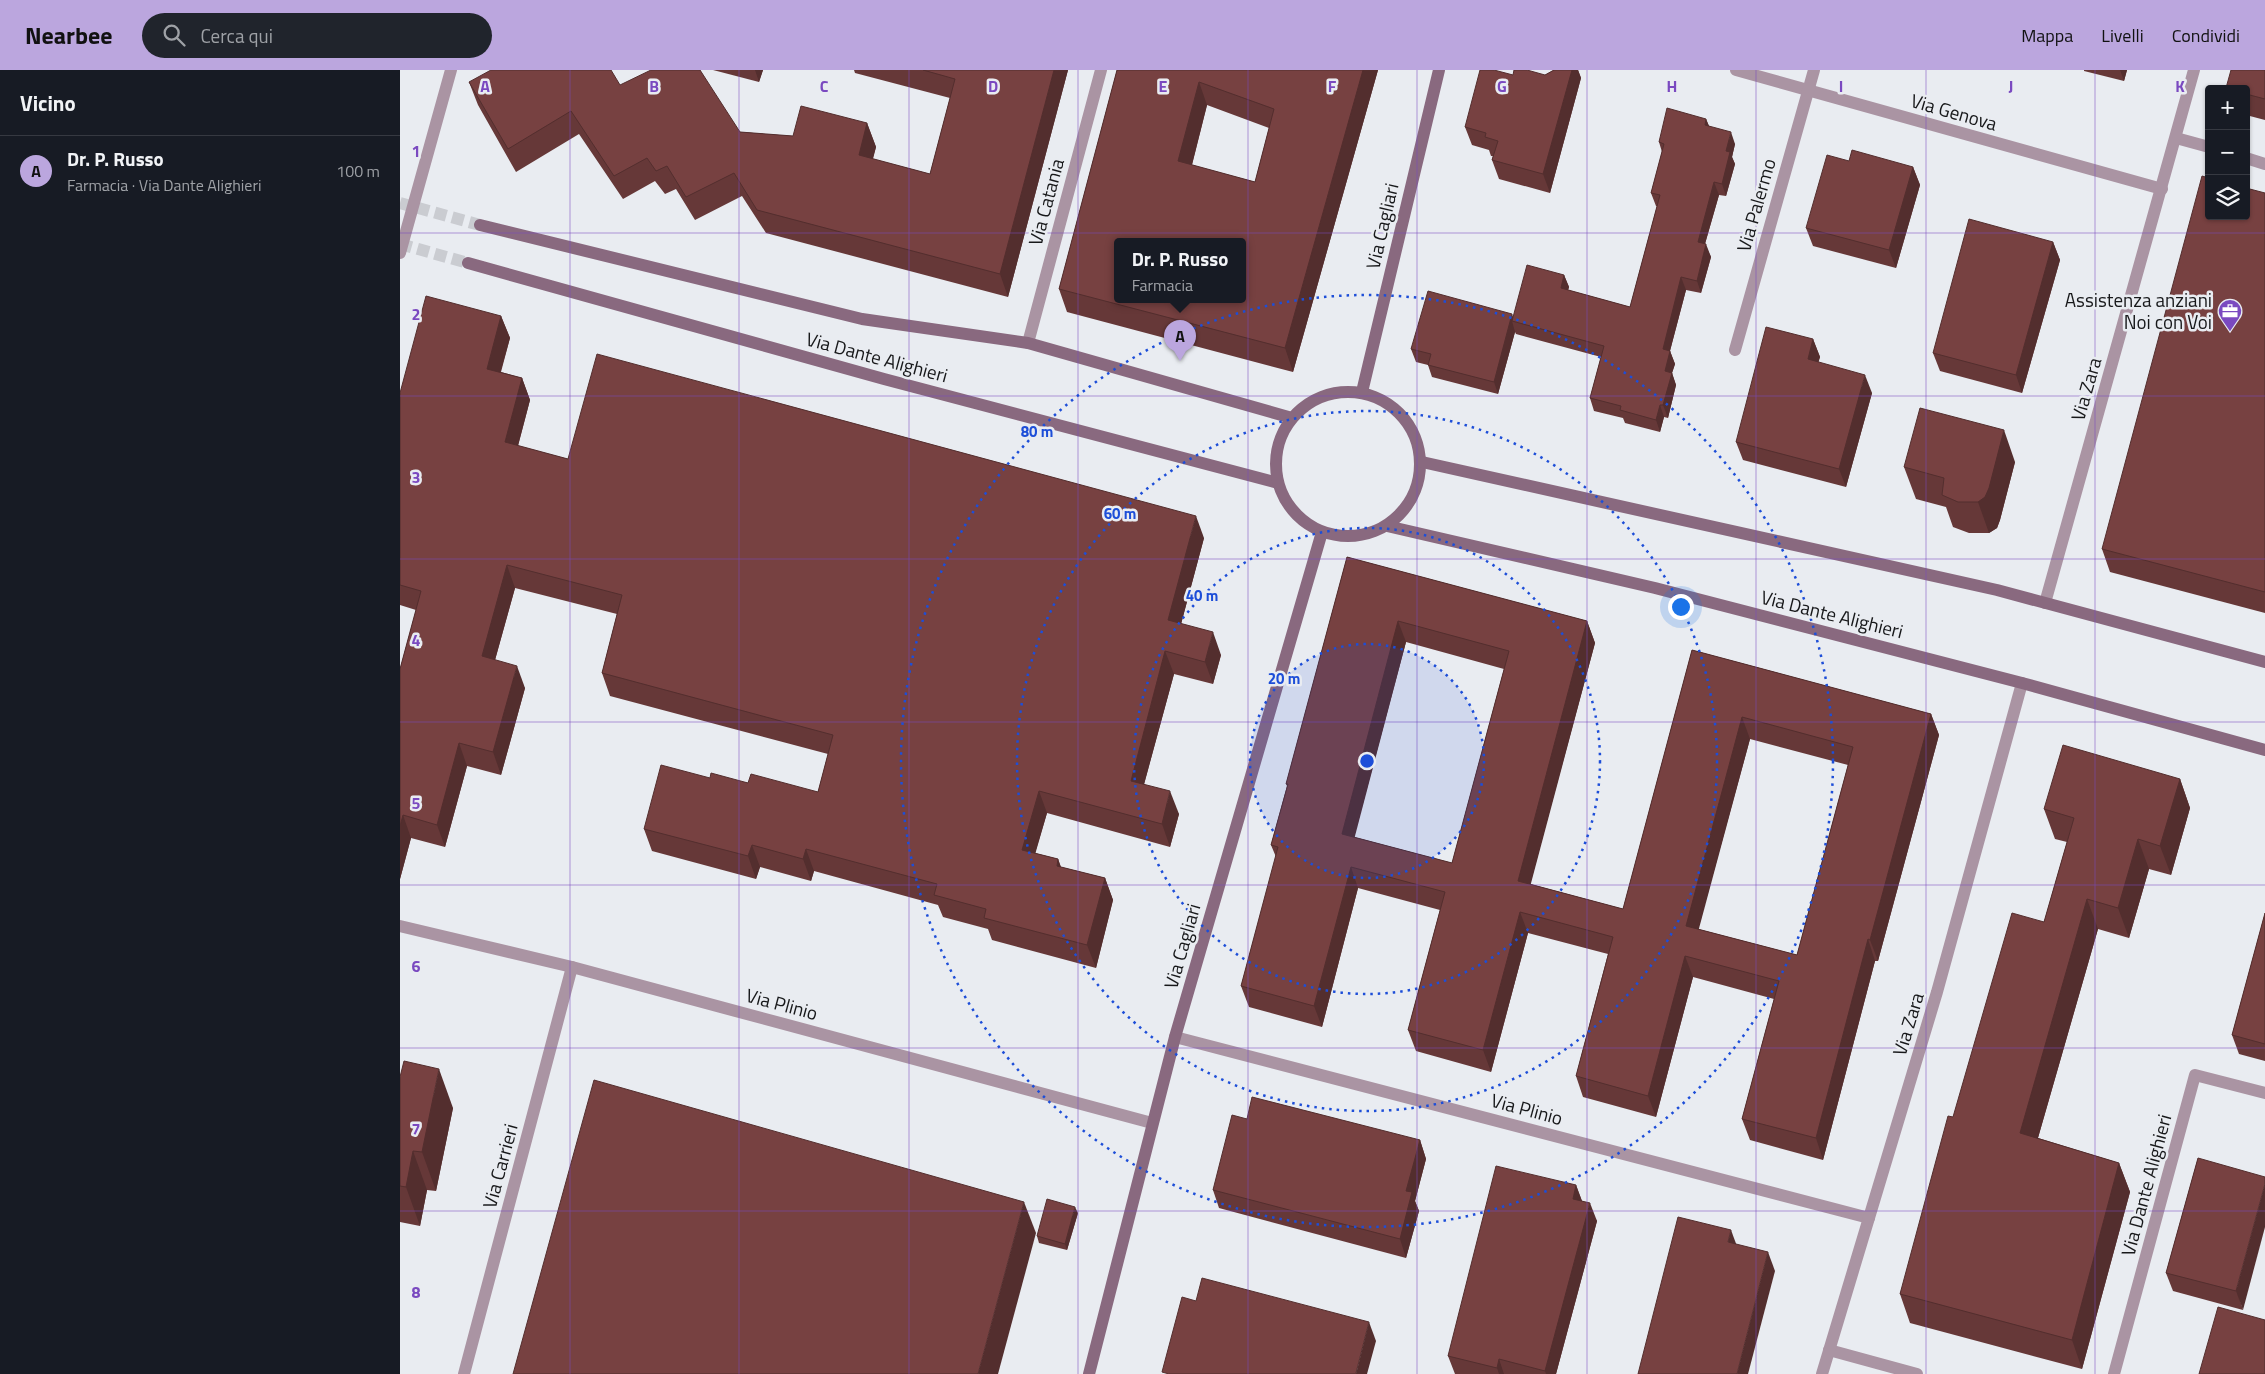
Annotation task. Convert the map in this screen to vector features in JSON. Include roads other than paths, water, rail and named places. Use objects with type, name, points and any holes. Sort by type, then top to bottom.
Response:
[{"type":"street","points":[[400,253],[451,70]]},
{"type":"street","name":"Via Catania","points":[[1028,343],[1101,70]]},
{"type":"street","name":"Via Cagliari","points":[[1362,392],[1439,70]]},
{"type":"street","name":"Via Genova","points":[[1736,70],[2162,189]]},
{"type":"street","name":"Via Palermo","points":[[1735,350],[1814,70]]},
{"type":"street","name":"Via Zara","points":[[2045,602],[2194,70]]},
{"type":"street","points":[[2176,138],[2205,146]]},
{"type":"street","points":[[2250,159],[2265,164]]},
{"type":"street","name":"Via Dante Alighieri","points":[[480,225],[862,319],[1028,343],[1292,418]]},
{"type":"street","name":"Via Dante Alighieri","points":[[468,262],[884,379],[1278,483]]},
{"type":"street","points":[[1362,392],[1393,405],[1414,430],[1422,462],[1413,499],[1387,526],[1355,537],[1322,532],[1294,512],[1278,483],[1276,460],[1280,438],[1292,418],[1308,403],[1329,394],[1362,392]]},
{"type":"street","points":[[1422,462],[2045,602],[2265,662]]},
{"type":"street","name":"Via Dante Alighieri","points":[[1387,526],[1655,588],[2022,683],[2265,750]]},
{"type":"street","name":"Via Cagliari","points":[[1089,1374],[1175,1036],[1322,532]]},
{"type":"street","name":"Via Zara","points":[[1822,1374],[1937,992],[2022,683]]},
{"type":"street","name":"Via Plinio","points":[[400,926],[572,967],[1152,1123]]},
{"type":"street","name":"Via Carrieri","points":[[464,1374],[572,967]]},
{"type":"street","name":"Via Plinio","points":[[1175,1036],[1869,1218]]},
{"type":"street","name":"Via Dante Alighieri","points":[[2114,1374],[2195,1075],[2265,1093]]},
{"type":"street","points":[[1829,1350],[1917,1374]]},
{"type":"tunnel","points":[[400,203],[480,225]]},
{"type":"tunnel","points":[[400,244],[468,263]]},
{"type":"place","name":"Assistenza anziani Noi con Voi","points":[[2230,332]]},
{"type":"place","name":"Dr. P. Russo","points":[[1180,361]]}]
